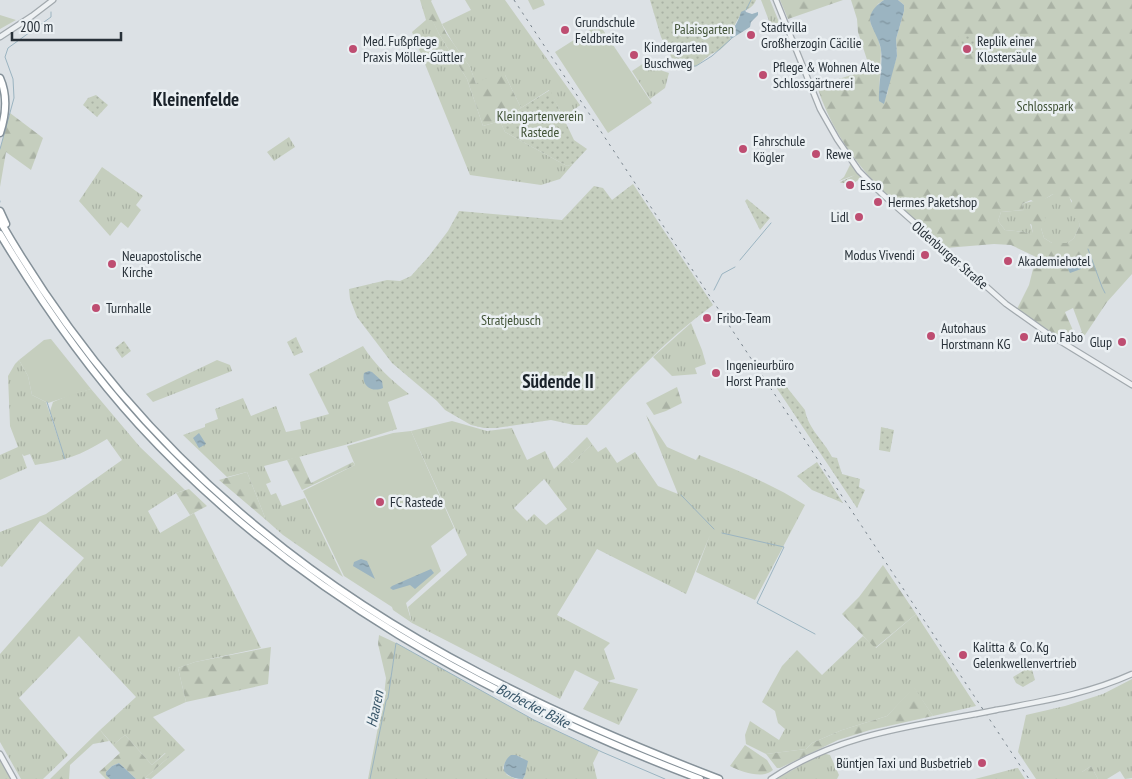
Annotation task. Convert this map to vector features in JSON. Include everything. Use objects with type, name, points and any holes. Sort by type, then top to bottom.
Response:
[{"type":"highway","points":[[0,78],[4,92],[5,115],[0,134]]},
{"type":"highway","points":[[0,122],[5,115]]},
{"type":"highway","points":[[0,212],[30,263],[31,272]]},
{"type":"highway","points":[[0,221],[31,272],[96,363],[162,439],[228,503],[262,531],[321,576],[391,622],[428,645],[494,681],[601,731],[719,779]]},
{"type":"highway","points":[[0,234],[60,327],[126,410],[195,481],[224,508],[282,556],[358,610],[457,669],[560,721],[700,779]]},
{"type":"street","points":[[0,37],[53,0]]},
{"type":"street","name":"Oldenburger Straße","points":[[776,0],[823,113],[844,150],[866,178],[1006,304],[1047,333],[1132,386]]},
{"type":"street","points":[[771,779],[802,760],[844,743],[887,731],[1061,698],[1108,684],[1132,674]]},
{"type":"street","points":[[0,754],[14,779]]},
{"type":"green space","points":[[420,0],[432,0],[446,33],[470,67],[476,84],[502,72],[521,108],[500,121],[483,126],[467,79],[432,20],[426,20]]},
{"type":"green space","points":[[465,0],[505,0],[580,105],[564,118],[549,90],[521,108],[505,75],[476,84],[470,67],[442,24],[471,10]]},
{"type":"green space","points":[[528,0],[543,0],[545,5],[533,10]]},
{"type":"green space","name":"Palaisgarten","points":[[650,0],[756,0],[752,6],[742,13],[732,31],[731,39],[720,50],[711,54],[696,66],[676,66],[661,37]]},
{"type":"green space","points":[[761,0],[770,0],[779,22],[771,26]]},
{"type":"green space","points":[[780,0],[843,0],[788,19]]},
{"type":"green space","name":"Schlosspark","points":[[851,0],[884,0],[878,4],[870,20],[877,34],[881,50],[879,97],[887,95],[897,56],[896,39],[904,11],[904,5],[898,0],[1132,0],[1132,274],[1107,302],[1085,335],[1072,343],[1017,309],[1029,285],[1036,257],[1011,245],[994,244],[946,248],[905,213],[853,157],[827,112],[817,86],[870,69],[858,32],[857,19]],"holes":[[[1053,194],[1061,198],[1069,197],[1072,201],[1069,208],[1070,215],[1077,219],[1080,225],[1074,238],[1068,243],[1052,243],[1044,238],[1041,228],[1046,219],[1041,212],[1034,211],[1030,215],[1033,235],[1005,230],[998,221],[1001,212],[1024,210],[1022,204],[1031,200],[1037,204]],[[1073,308],[1082,332],[1075,335],[1065,312]]]},
{"type":"green space","points":[[0,15],[16,20],[0,29]]},
{"type":"green space","points":[[432,19],[439,34],[467,79],[483,126],[500,121],[505,132],[567,166],[573,164],[560,179],[541,185],[470,175],[412,32],[426,20]]},
{"type":"green space","points":[[599,24],[652,103],[608,133],[555,52]]},
{"type":"green space","points":[[957,33],[985,43],[977,50],[967,54]]},
{"type":"green space","points":[[650,59],[657,69],[669,73],[665,88],[650,99],[632,71]]},
{"type":"green space","name":"Kleingartenverein Rastede","points":[[550,90],[574,140],[587,149],[573,164],[567,166],[505,132],[500,121]]},
{"type":"green space","points":[[96,95],[108,105],[97,117],[83,105],[88,98]]},
{"type":"green space","points":[[10,113],[43,138],[31,170],[6,152],[0,187],[0,149]]},
{"type":"green space","points":[[289,137],[295,147],[274,161],[267,152]]},
{"type":"green space","points":[[852,161],[859,171],[857,173],[861,178],[854,183],[841,183],[855,175],[839,181],[844,177]]},
{"type":"green space","points":[[102,167],[143,196],[136,205],[141,210],[128,228],[121,222],[110,236],[79,201]]},
{"type":"green space","name":"Stratjebusch","points":[[633,184],[713,305],[663,347],[587,425],[574,425],[551,420],[496,428],[471,425],[445,410],[392,363],[357,317],[350,299],[349,289],[387,280],[400,281],[411,276],[448,231],[459,211],[562,220],[594,186],[603,188],[612,200]]},
{"type":"green space","points":[[1053,194],[1069,196],[1080,225],[1074,238],[1068,243],[1052,243],[1044,238],[1041,228],[1030,224],[1034,236],[1024,232],[1005,230],[998,221],[1001,212],[1024,210],[1022,204],[1046,198]]},
{"type":"green space","points":[[747,199],[770,218],[760,230],[745,201]]},
{"type":"green space","points":[[691,323],[706,364],[695,368],[697,374],[672,376],[653,357]]},
{"type":"green space","points":[[296,337],[303,352],[294,356],[287,342]]},
{"type":"green space","points":[[51,339],[91,389],[48,403],[32,395],[28,376],[19,360],[44,340]]},
{"type":"green space","points":[[124,341],[131,351],[122,358],[115,348]]},
{"type":"green space","points":[[363,346],[384,372],[409,394],[388,402],[397,429],[264,466],[271,482],[266,484],[271,495],[276,493],[282,506],[305,498],[343,577],[283,535],[266,520],[247,472],[227,477],[183,435],[205,427],[205,424],[218,419],[215,409],[243,398],[251,416],[276,406],[286,432],[301,429],[300,422],[329,414],[309,374]]},
{"type":"green space","points":[[19,360],[28,376],[32,395],[46,402],[64,456],[50,411],[53,402],[91,389],[140,447],[185,490],[176,493],[148,511],[160,533],[194,513],[261,648],[195,662],[178,668],[186,702],[153,717],[185,750],[151,779],[145,778],[169,757],[165,753],[152,765],[125,735],[113,745],[100,730],[136,697],[79,636],[19,698],[68,755],[43,779],[21,779],[0,742],[0,654],[84,558],[40,521],[2,567],[0,566],[0,532],[46,514],[122,460],[107,439],[73,457],[35,465],[30,454],[24,456],[22,454],[27,468],[0,480],[0,455],[18,447],[10,426],[8,376]]},
{"type":"green space","points":[[217,360],[230,365],[232,371],[153,402],[146,394]]},
{"type":"green space","points":[[782,384],[785,385],[805,410],[813,429],[832,457],[837,458],[842,474],[860,479],[859,487],[865,490],[857,508],[776,387]]},
{"type":"green space","points":[[677,387],[682,403],[654,415],[646,403]]},
{"type":"green space","points":[[646,415],[667,447],[696,460],[699,455],[740,471],[780,490],[805,505],[755,600],[696,572],[710,535],[686,594],[597,549],[557,615],[610,643],[604,649],[615,679],[607,681],[638,689],[619,725],[583,709],[599,682],[575,670],[560,699],[412,623],[408,607],[467,555],[411,431],[452,421],[487,431],[512,428],[527,460],[545,451],[554,469],[567,457],[572,463],[592,444],[598,452],[606,447],[617,463],[635,452],[658,486],[678,494]],"holes":[[[544,479],[567,509],[546,525],[534,514],[527,521],[514,508]]]},
{"type":"green space","points":[[881,427],[894,430],[890,452],[879,450]]},
{"type":"green space","points":[[411,431],[454,528],[431,546],[441,571],[406,603],[412,623],[393,610],[392,607],[344,576],[303,491],[355,465],[347,446],[393,433]]},
{"type":"green space","points":[[587,437],[592,444],[572,463],[567,457]]},
{"type":"green space","points":[[299,456],[311,483],[353,462],[355,465],[302,490],[287,460]]},
{"type":"green space","points":[[817,462],[843,503],[812,490],[797,476]]},
{"type":"green space","points":[[247,472],[266,520],[219,480]]},
{"type":"green space","points":[[189,489],[207,506],[190,515],[176,493]]},
{"type":"green space","points":[[883,565],[916,614],[875,648],[842,614],[859,597]]},
{"type":"green space","points":[[916,614],[976,706],[933,716],[914,688],[887,716],[842,730],[812,743],[806,749],[766,754],[746,744],[745,735],[750,721],[779,740],[785,729],[778,723],[775,711],[762,702],[782,666],[797,650],[822,675],[863,636],[876,648]]},
{"type":"green space","points":[[379,635],[396,643],[388,698],[384,696],[386,678],[378,644]]},
{"type":"green space","points":[[396,643],[534,720],[599,751],[593,763],[597,779],[523,779],[525,775],[523,758],[513,756],[508,758],[503,768],[507,775],[516,779],[368,779],[384,696],[388,697]]},
{"type":"green space","points":[[271,647],[268,684],[186,702],[178,668],[195,662]]},
{"type":"green space","points":[[1031,666],[1035,680],[1023,687],[1016,683],[1013,677]]},
{"type":"green space","points":[[1132,679],[1132,778],[1125,779],[1120,771],[1107,779],[1098,779],[1091,766],[1082,772],[1082,779],[1036,779],[1018,752],[1026,715],[1065,706],[1103,694]]},
{"type":"green space","points":[[914,687],[933,716],[870,730],[838,740],[780,768],[777,768],[766,754],[806,749],[812,743],[842,730],[887,716]]},
{"type":"green space","points":[[100,730],[109,741],[93,744],[70,765],[69,779],[50,779]]},
{"type":"green space","points":[[125,735],[152,765],[166,753],[169,757],[146,779],[136,779],[119,763],[112,766],[106,772],[110,779],[106,779],[99,772],[120,753],[113,745]]},
{"type":"green space","points":[[745,745],[767,760],[773,770],[759,775],[747,773],[730,766]]},
{"type":"green space","points":[[822,753],[830,755],[839,775],[837,779],[777,779]]},
{"type":"green space","points":[[0,759],[11,779],[0,779]]},
{"type":"green space","points":[[1091,766],[1098,779],[1082,779],[1082,772]]},
{"type":"green space","points":[[1017,768],[1025,779],[975,779]]},
{"type":"water","points":[[884,0],[898,0],[904,5],[904,11],[896,39],[897,56],[884,104],[879,101],[881,50],[870,18],[873,10]]},
{"type":"water","points":[[745,10],[752,14],[758,12],[758,15],[751,22],[750,27],[731,39],[729,33],[736,24],[741,12]]},
{"type":"water","points":[[1074,262],[1081,265],[1081,269],[1070,273],[1065,263]]},
{"type":"water","points":[[369,371],[382,381],[383,388],[375,390],[366,385],[364,373]]},
{"type":"water","points":[[199,433],[206,444],[199,448],[193,438]]},
{"type":"water","points":[[361,559],[367,561],[375,579],[353,566],[354,562]]},
{"type":"water","points":[[431,569],[434,573],[415,589],[410,585],[393,590],[390,588],[392,586]]},
{"type":"water","points":[[511,755],[516,755],[528,761],[523,779],[512,777],[504,771],[505,762]]},
{"type":"water","points":[[119,763],[136,779],[110,779],[106,772],[112,766]]},
{"type":"waterway","points":[[746,10],[751,0]]},
{"type":"waterway","points":[[0,149],[14,98],[13,79],[5,57],[8,48],[51,17],[51,12]]},
{"type":"waterway","points":[[676,67],[696,66],[712,56],[731,39]]},
{"type":"waterway","points":[[740,260],[771,223]]},
{"type":"waterway","points":[[1088,249],[1105,293]]},
{"type":"waterway","points":[[714,290],[722,274],[735,267]]},
{"type":"waterway","points":[[47,402],[65,459]]},
{"type":"waterway","points":[[681,495],[714,529]]},
{"type":"waterway","points":[[722,533],[784,547],[757,603],[815,634]]},
{"type":"waterway","name":"Borbecker Bäke","points":[[370,779],[388,698],[396,643],[534,720],[665,779]]},
{"type":"railway","points":[[514,0],[1029,779]]},
{"type":"place","name":"Grundschule Feldbreite","points":[[565,30]]},
{"type":"place","name":"Stadtvilla Großherzogin Cäcilie","points":[[751,35]]},
{"type":"place","name":"Med. Fußpflege Praxis Möller-Güttler","points":[[353,49]]},
{"type":"place","name":"Replik einer Klostersäule","points":[[967,49]]},
{"type":"place","name":"Kindergarten Buschweg","points":[[634,55]]},
{"type":"place","name":"Pflege & Wohnen Alte Schlossgärtnerei","points":[[763,75]]},
{"type":"place","name":"Fahrschule Kögler","points":[[743,149]]},
{"type":"place","name":"Rewe","points":[[816,154]]},
{"type":"place","name":"Esso","points":[[850,185]]},
{"type":"place","name":"Hermes Paketshop","points":[[878,202]]},
{"type":"place","name":"Lidl","points":[[859,217]]},
{"type":"place","name":"Modus Vivendi","points":[[925,255]]},
{"type":"place","name":"Akademiehotel","points":[[1008,261]]},
{"type":"place","name":"Neuapostolische Kirche","points":[[112,264]]},
{"type":"place","name":"Turnhalle","points":[[96,308]]},
{"type":"place","name":"Fribo-Team","points":[[707,318]]},
{"type":"place","name":"Autohaus Horstmann KG","points":[[931,336]]},
{"type":"place","name":"Auto Fabo","points":[[1024,337]]},
{"type":"place","name":"Glup","points":[[1122,342]]},
{"type":"place","name":"Ingenieurbüro Horst Prante","points":[[716,373]]},
{"type":"place","name":"FC Rastede","points":[[380,502]]},
{"type":"place","name":"Kalitta & Co. Kg Gelenkwellenvertrieb","points":[[963,655]]},
{"type":"place","name":"Büntjen Taxi und Busbetrieb","points":[[982,763]]},
{"type":"district","name":"Kleinenfelde","points":[[196,99]]},
{"type":"district","name":"Südende II","points":[[558,381]]},
{"type":"water label","name":"Haaren","points":[[375,709]]}]
